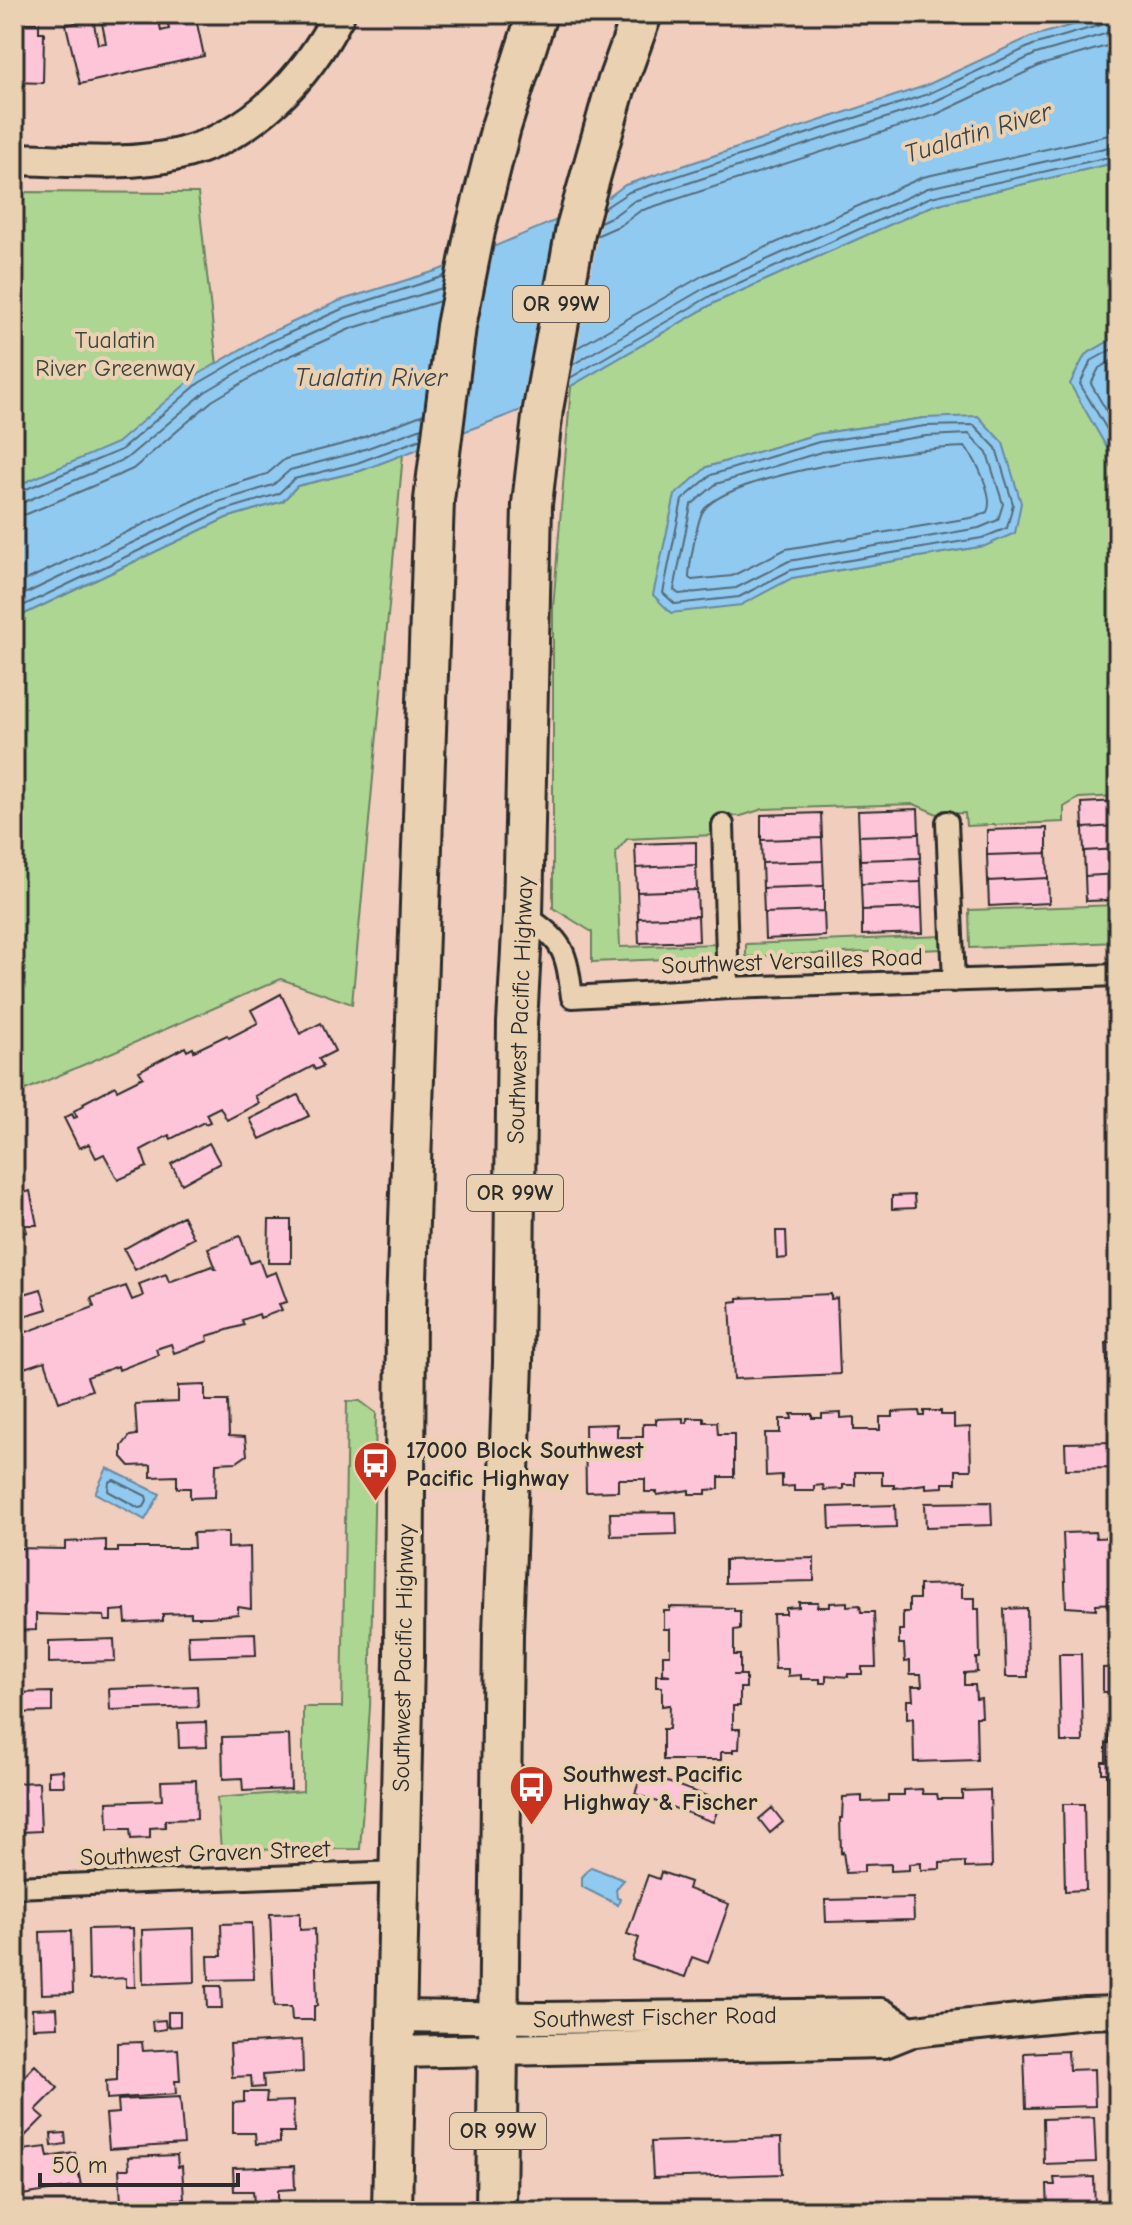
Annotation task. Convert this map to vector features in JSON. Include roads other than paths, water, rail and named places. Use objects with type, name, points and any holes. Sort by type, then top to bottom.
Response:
[{"type":"highway","name":"Southwest Pacific Highway","points":[[392,2211],[404,1628],[406,1308],[434,500],[456,326],[486,183],[537,14]]},
{"type":"highway","name":"Southwest Pacific Highway","points":[[496,2211],[503,1634],[513,1363],[517,1023],[523,914],[528,603],[536,461],[560,308],[591,169],[642,14]]},
{"type":"street","points":[[14,159],[148,159],[176,155],[223,138],[286,91],[325,42],[339,14]]},
{"type":"street","points":[[947,822],[954,981]]},
{"type":"street","points":[[723,825],[728,988]]},
{"type":"street","name":"Southwest Versailles Road","points":[[523,914],[561,947],[568,959],[572,997],[728,988],[1118,975]]},
{"type":"street","name":"Southwest Graven Street","points":[[14,1887],[399,1872]]},
{"type":"street","name":"Southwest Fischer Road","points":[[396,2034],[500,2034],[881,2014],[909,2032],[1118,2012]]},
{"type":"water","name":"Tualatin River","points":[[1118,14],[1118,162],[934,205],[716,302],[545,401],[360,471],[297,486],[283,501],[226,518],[14,619],[14,487],[117,443],[194,377],[265,335],[339,301],[439,270],[606,199],[625,185],[925,86],[1030,37]]},
{"type":"water","points":[[1118,336],[1118,458],[1110,453],[1070,384],[1085,355]]},
{"type":"water","points":[[978,416],[1003,443],[1021,503],[1015,533],[985,546],[792,578],[741,605],[671,613],[653,595],[675,495],[707,467],[817,434],[924,418]]},
{"type":"water","points":[[107,1468],[160,1494],[145,1520],[95,1493]]},
{"type":"water","points":[[591,1867],[624,1880],[616,1889],[617,1898],[620,1899],[618,1905],[582,1887],[582,1877]]},
{"type":"place","name":"17000 Block Southwest Pacific Highway","points":[[375,1503]]},
{"type":"place","name":"Southwest Pacific Highway & Fischer","points":[[532,1827]]},
{"type":"park label","name":"Tualatin River Greenway","points":[[115,354]]}]
